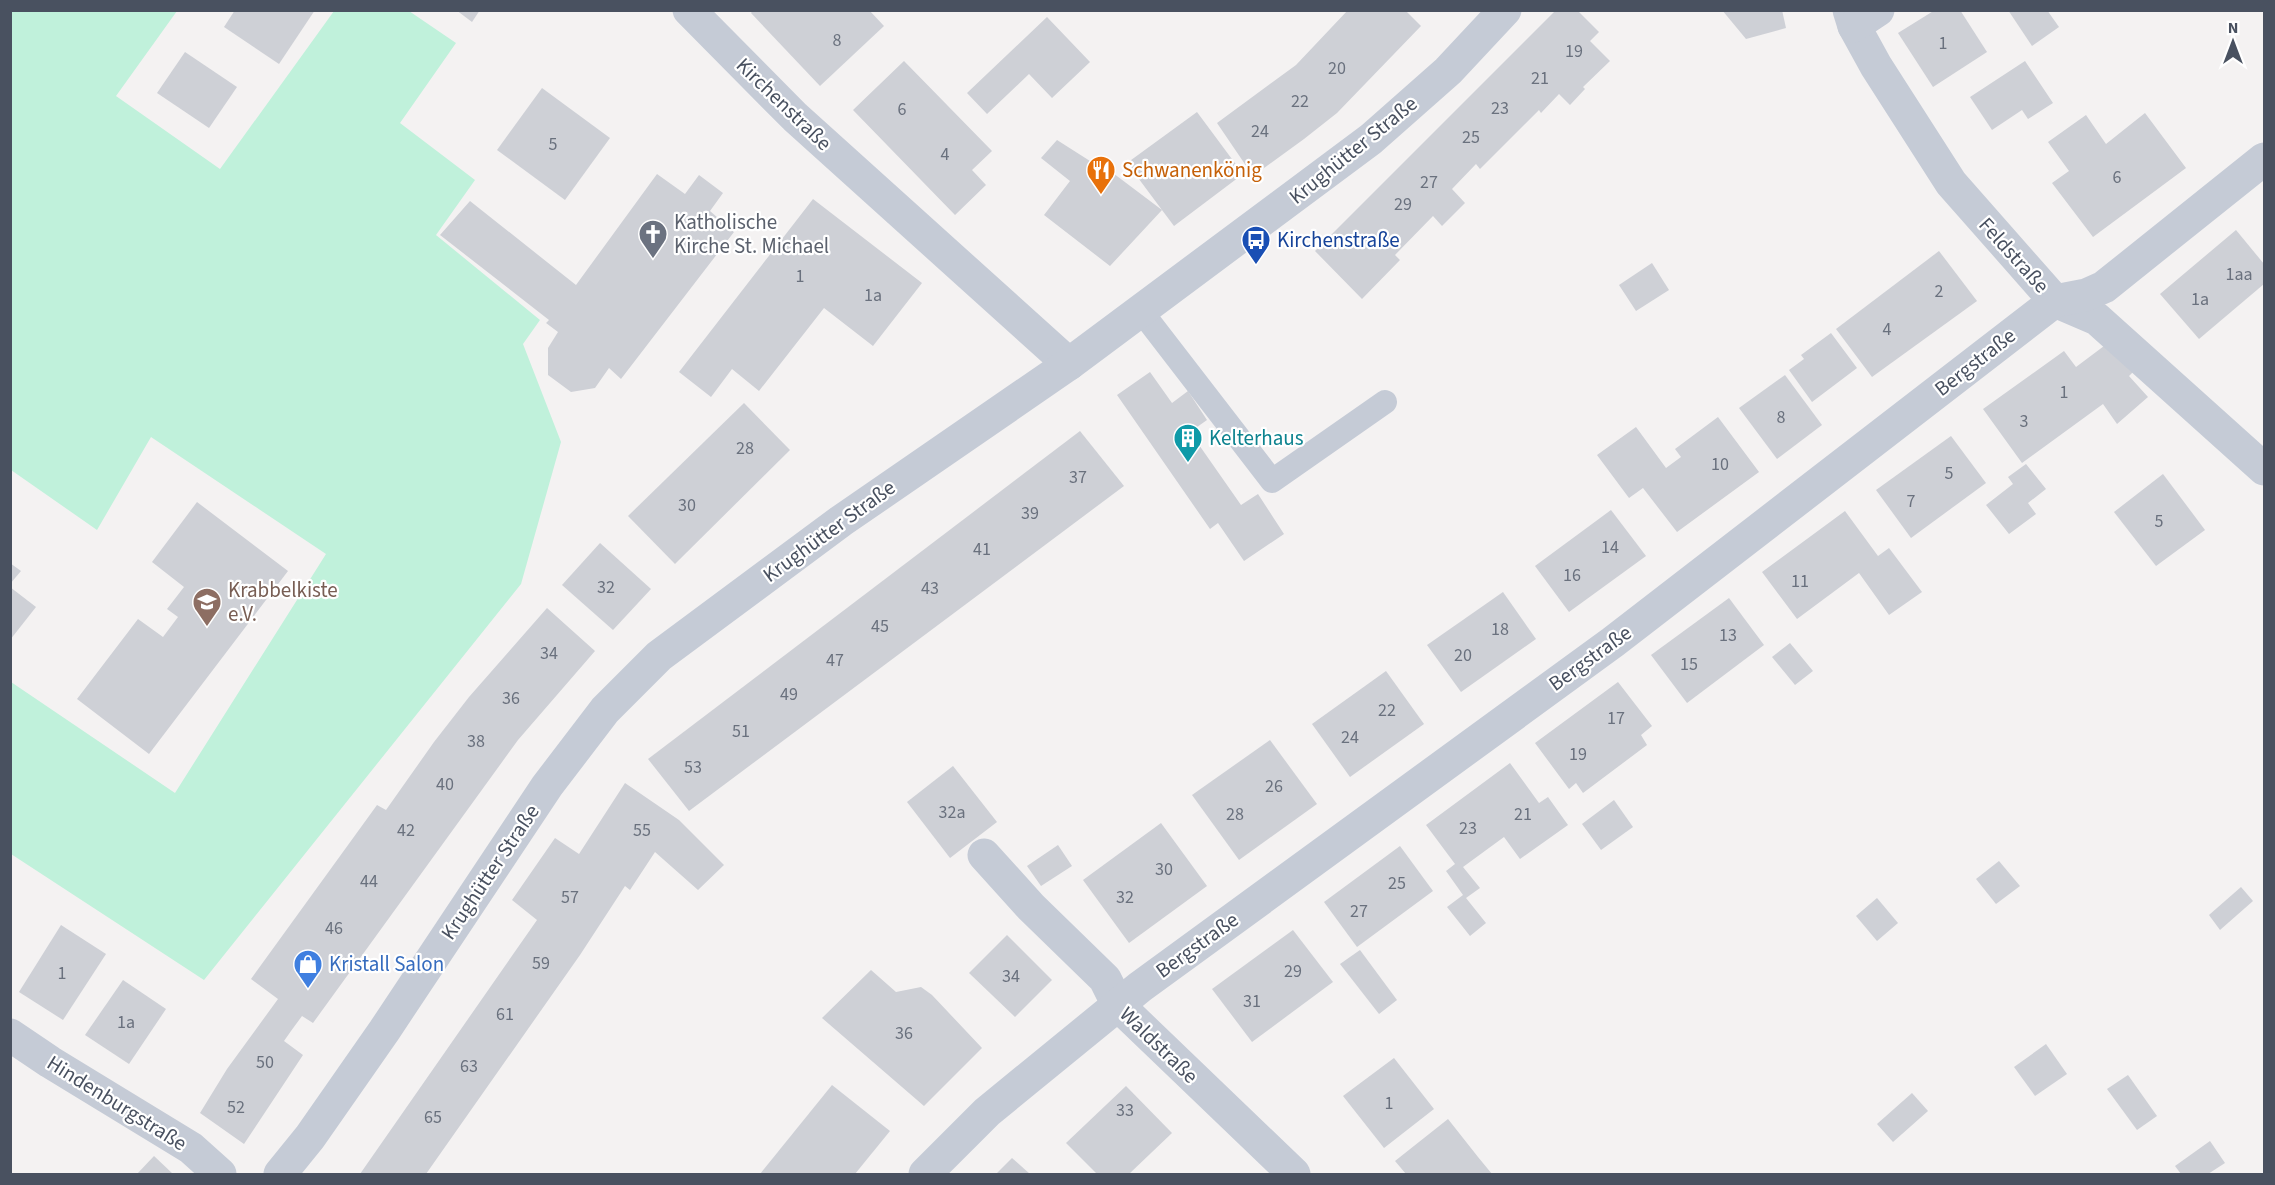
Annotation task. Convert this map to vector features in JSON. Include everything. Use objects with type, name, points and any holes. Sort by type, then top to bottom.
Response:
[{"type":"street","name":"Kirchenstraße","points":[[689,10],[795,117],[1069,364]]},
{"type":"street","name":"Krughütter Straße","points":[[280,1174],[310,1137],[384,1031],[547,786],[605,710],[659,656],[841,520],[1069,364],[1371,139],[1448,71],[1505,10]]},
{"type":"street","name":"Feldstraße","points":[[1860,16],[1876,66],[1951,183],[2055,301],[2097,319],[2265,469]]},
{"type":"street","name":"Bergstraße","points":[[925,1174],[987,1112],[1140,987],[1613,642],[2055,301],[2086,295],[2104,287],[2265,159]]},
{"type":"street","name":"Waldstraße","points":[[984,855],[1031,907],[1105,979],[1118,1005],[1294,1174]]},
{"type":"street","name":"Hindenburgstraße","points":[[10,1035],[191,1148],[220,1174]]},
{"type":"lane","points":[[1141,311],[1272,481],[1385,402]]},
{"type":"green space","points":[[11,10],[177,11],[116,96],[220,169],[334,11],[409,11],[456,43],[400,123],[475,180],[436,235],[540,320],[523,344],[561,442],[521,584],[204,980],[11,854],[11,682],[175,793],[326,554],[151,437],[97,530],[11,470]]},
{"type":"building","points":[[235,10],[315,10],[279,64],[224,27]]},
{"type":"building","points":[[456,10],[480,10],[472,22]]},
{"type":"building","points":[[753,10],[869,10],[884,26],[820,86],[751,13]]},
{"type":"building","points":[[1348,10],[1405,10],[1421,26],[1337,113],[1253,176],[1217,123],[1296,65]]},
{"type":"building","points":[[1556,10],[1577,10],[1599,32],[1590,41],[1610,61],[1583,87],[1585,89],[1570,105],[1559,94],[1541,113],[1539,110],[1480,169],[1476,164],[1452,189],[1465,203],[1442,226],[1433,216],[1395,255],[1400,260],[1362,299],[1315,251]]},
{"type":"building","points":[[1722,10],[1782,10],[1786,28],[1746,39]]},
{"type":"building","points":[[1935,10],[1960,10],[1987,52],[1933,87],[1898,33]]},
{"type":"building","points":[[2008,10],[2047,10],[2059,27],[2032,46]]},
{"type":"building","points":[[1047,17],[1090,62],[1052,98],[1029,74],[987,114],[967,93]]},
{"type":"building","points":[[185,52],[237,87],[209,128],[157,93]]},
{"type":"building","points":[[904,61],[992,151],[972,170],[986,185],[955,215],[853,110]]},
{"type":"building","points":[[2025,61],[2053,103],[2028,119],[2022,110],[1992,130],[1970,97]]},
{"type":"building","points":[[542,88],[610,138],[565,200],[497,150]]},
{"type":"building","points":[[1197,112],[1243,174],[1174,226],[1127,163]]},
{"type":"building","points":[[2145,113],[2186,168],[2093,237],[2052,183],[2069,171],[2048,142],[2086,115],[2106,144]]},
{"type":"building","name":"Schwanenkönig","points":[[1057,140],[1090,161],[1093,158],[1162,210],[1110,266],[1044,215],[1070,181],[1041,158]]},
{"type":"building","name":"Katholische Kirche St. Michael","points":[[657,174],[685,194],[699,175],[723,193],[710,211],[734,232],[621,379],[609,368],[595,388],[571,392],[548,375],[548,348],[558,332],[546,323],[549,320],[440,235],[470,201],[576,285]]},
{"type":"building","points":[[813,199],[922,283],[873,346],[824,308],[759,391],[732,369],[711,397],[679,372]]},
{"type":"building","points":[[2236,230],[2264,264],[2264,284],[2199,339],[2160,294]]},
{"type":"building","points":[[1939,251],[1977,301],[1872,377],[1836,329]]},
{"type":"building","points":[[1652,263],[1669,290],[1636,311],[1619,285]]},
{"type":"building","points":[[1831,333],[1857,368],[1812,402],[1789,370],[1804,359],[1801,355]]},
{"type":"building","points":[[2104,346],[2134,371],[2129,376],[2148,397],[2117,424],[2103,404],[2022,463],[1983,409],[2064,351],[2076,367]]},
{"type":"building","name":"Kelterhaus","points":[[1150,372],[1172,403],[1188,391],[1207,420],[1190,432],[1241,505],[1258,494],[1284,534],[1244,561],[1218,523],[1210,529],[1117,395]]},
{"type":"building","points":[[1785,375],[1822,425],[1777,459],[1739,408]]},
{"type":"building","points":[[744,403],[790,450],[675,564],[628,516]]},
{"type":"building","points":[[1718,417],[1759,472],[1677,532],[1643,488],[1629,498],[1597,455],[1636,427],[1666,468],[1681,457],[1675,449]]},
{"type":"building","points":[[1080,431],[1124,486],[689,811],[648,759]]},
{"type":"building","points":[[1951,436],[1986,483],[1911,538],[1876,490]]},
{"type":"building","points":[[2026,464],[2046,489],[2028,503],[2036,514],[2009,534],[1986,505],[2013,484],[2008,477]]},
{"type":"building","points":[[2163,474],[2205,530],[2156,566],[2114,512]]},
{"type":"building","name":"Krabbelkiste e.V.","points":[[197,502],[288,571],[149,754],[77,699],[138,619],[163,637],[178,617],[167,609],[184,587],[152,562]]},
{"type":"building","points":[[1611,510],[1646,556],[1569,612],[1535,566]]},
{"type":"building","points":[[1845,511],[1878,556],[1889,548],[1922,592],[1889,615],[1859,573],[1797,619],[1762,572]]},
{"type":"building","points":[[600,543],[651,589],[613,630],[562,585]]},
{"type":"building","points":[[10,563],[21,571],[10,584]]},
{"type":"building","points":[[10,587],[36,607],[10,640]]},
{"type":"building","points":[[1503,592],[1536,639],[1461,692],[1427,645]]},
{"type":"building","points":[[1729,598],[1764,645],[1687,703],[1651,655]]},
{"type":"building","points":[[547,608],[595,651],[518,740],[313,1023],[302,1016],[291,1031],[284,1041],[303,1055],[244,1144],[200,1113],[227,1069],[278,999],[251,979],[377,805],[386,810],[469,697]]},
{"type":"building","points":[[1790,643],[1813,671],[1795,685],[1772,657]]},
{"type":"building","points":[[1386,671],[1424,724],[1350,777],[1312,724]]},
{"type":"building","points":[[1618,682],[1652,726],[1641,735],[1647,745],[1583,793],[1576,783],[1569,789],[1535,743]]},
{"type":"building","points":[[1270,740],[1317,804],[1239,860],[1192,795]]},
{"type":"building","points":[[1510,763],[1539,803],[1548,797],[1568,825],[1520,859],[1504,837],[1463,867],[1480,888],[1466,898],[1486,923],[1470,936],[1447,907],[1463,895],[1446,871],[1455,864],[1426,825]]},
{"type":"building","points":[[953,766],[997,822],[950,858],[907,802]]},
{"type":"building","points":[[625,783],[679,820],[724,865],[698,890],[655,852],[630,890],[625,886],[580,955],[426,1174],[360,1174],[537,920],[512,900],[555,838],[579,854]]},
{"type":"building","points":[[1614,800],[1633,827],[1601,850],[1582,824]]},
{"type":"building","points":[[1161,823],[1207,886],[1129,943],[1083,880]]},
{"type":"building","points":[[1058,845],[1072,866],[1041,886],[1027,866]]},
{"type":"building","points":[[1400,846],[1433,891],[1357,947],[1324,902]]},
{"type":"building","points":[[1999,861],[2020,886],[1996,904],[1976,879]]},
{"type":"building","points":[[2241,887],[2253,901],[2220,930],[2209,915]]},
{"type":"building","points":[[1877,898],[1898,923],[1877,941],[1856,916]]},
{"type":"building","points":[[61,925],[106,954],[63,1020],[19,992]]},
{"type":"building","points":[[1293,930],[1333,982],[1252,1042],[1212,989]]},
{"type":"building","points":[[1007,935],[1052,980],[1015,1017],[969,973]]},
{"type":"building","points":[[1360,950],[1397,1000],[1379,1014],[1340,964]]},
{"type":"building","points":[[871,970],[896,992],[921,987],[932,995],[982,1048],[924,1106],[822,1018]]},
{"type":"building","points":[[123,980],[166,1009],[129,1064],[85,1035]]},
{"type":"building","points":[[2046,1044],[2067,1074],[2035,1096],[2014,1067]]},
{"type":"building","points":[[1394,1058],[1434,1109],[1384,1148],[1343,1096]]},
{"type":"building","points":[[2128,1075],[2157,1116],[2137,1130],[2107,1089]]},
{"type":"building","points":[[832,1085],[890,1131],[855,1174],[760,1174]]},
{"type":"building","points":[[1126,1086],[1172,1133],[1129,1174],[1097,1174],[1066,1143]]},
{"type":"building","points":[[1912,1093],[1928,1111],[1893,1142],[1877,1124]]},
{"type":"building","points":[[1448,1119],[1492,1174],[1406,1174],[1395,1161]]},
{"type":"building","points":[[2210,1141],[2225,1163],[2208,1174],[2181,1174],[2175,1166]]},
{"type":"building","points":[[154,1156],[173,1174],[137,1174]]},
{"type":"building","points":[[1012,1158],[1030,1174],[996,1174]]},
{"type":"place","name":"Schwanenkönig","points":[[1101,196]]},
{"type":"place","name":"Katholische Kirche St. Michael","points":[[653,260]]},
{"type":"place","name":"Kirchenstraße","points":[[1256,266]]},
{"type":"place","name":"Kelterhaus","points":[[1188,464]]},
{"type":"place","name":"Krabbelkiste e.V.","points":[[207,628]]},
{"type":"place","name":"Kristall Salon","points":[[308,990]]}]
